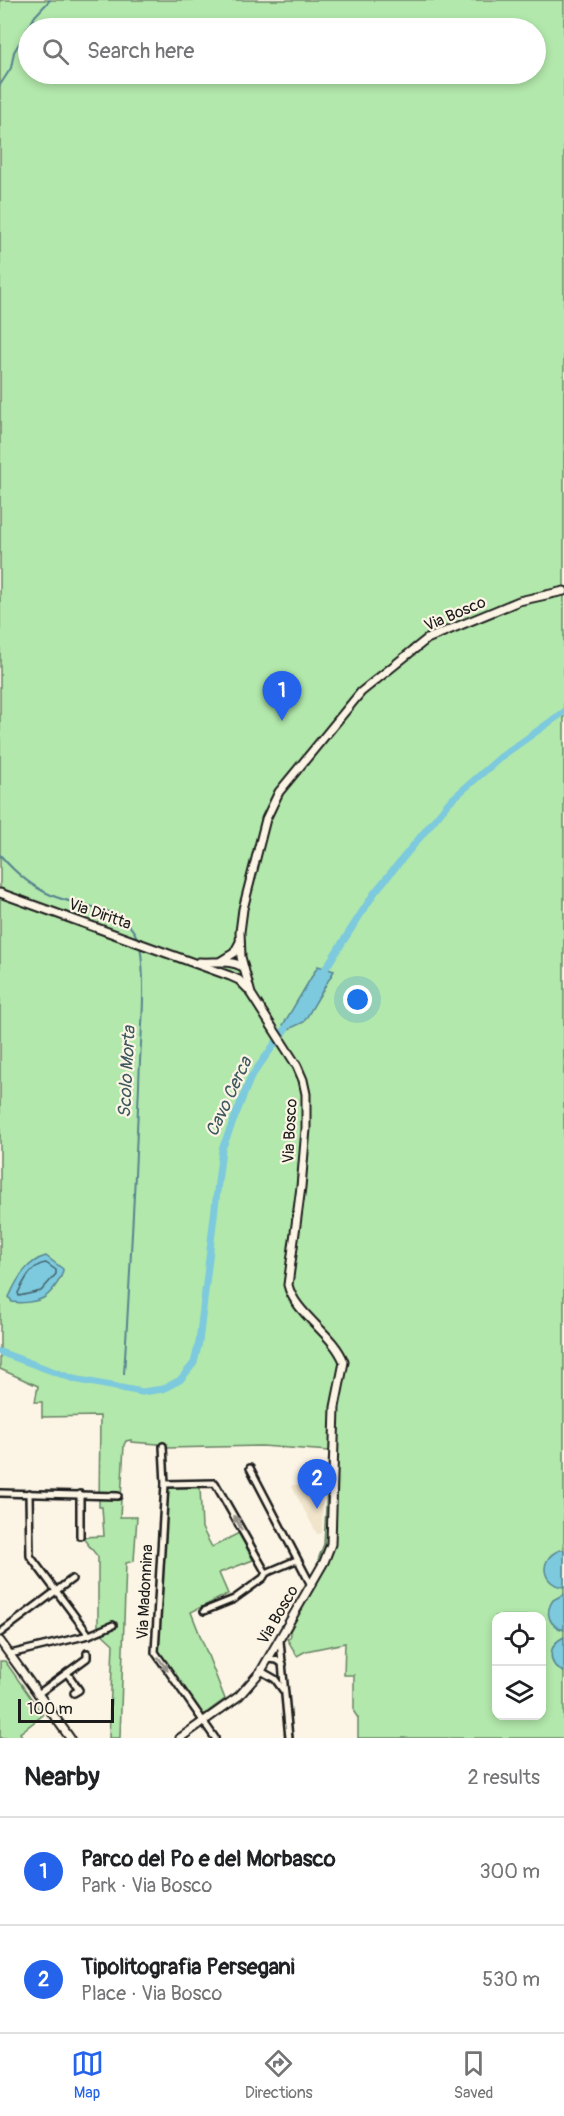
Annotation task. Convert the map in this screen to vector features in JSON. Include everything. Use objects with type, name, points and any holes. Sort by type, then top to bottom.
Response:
[{"type":"street","name":"Via Bosco","points":[[180,1738],[239,1696],[261,1671],[311,1585],[331,1544],[334,1407],[344,1362],[334,1345],[291,1295],[288,1285],[301,1187],[307,1108],[303,1080],[251,994],[243,967],[240,942],[243,909],[266,819],[279,792],[361,692],[427,639],[519,602],[564,591]]},
{"type":"street","name":"Via Diritta","points":[[0,893],[230,976],[243,983],[251,994]]},
{"type":"street","points":[[221,961],[234,952],[240,942]]},
{"type":"street","name":"Via Diritta","points":[[191,961],[221,961],[237,963],[243,967]]},
{"type":"street","points":[[230,976],[243,967]]},
{"type":"street","name":"Via Madonnina","points":[[163,1446],[165,1484],[155,1652],[215,1738]]},
{"type":"street","points":[[250,1468],[311,1585]]},
{"type":"street","points":[[165,1484],[215,1483],[266,1574]]},
{"type":"street","points":[[0,1493],[118,1496]]},
{"type":"street","points":[[29,1493],[30,1556],[89,1635]]},
{"type":"street","points":[[80,1494],[80,1536]]},
{"type":"street","points":[[204,1611],[234,1599],[266,1574],[297,1561]]},
{"type":"street","points":[[0,1633],[72,1579]]},
{"type":"street","points":[[9,1654],[89,1635],[113,1625]]},
{"type":"street","points":[[0,1641],[71,1738]]},
{"type":"street","points":[[280,1641],[289,1738]]},
{"type":"street","points":[[38,1694],[87,1658],[87,1653]]},
{"type":"street","points":[[269,1659],[280,1661],[283,1664]]},
{"type":"street","points":[[261,1671],[275,1679],[284,1692]]},
{"type":"street","points":[[67,1672],[79,1689],[74,1693]]},
{"type":"shaded area","points":[[323,1484],[322,1533],[317,1534],[291,1485]]},
{"type":"green space","points":[[0,0],[564,0],[564,1738],[358,1738],[358,1718],[354,1712],[354,1675],[344,1675],[345,1643],[306,1651],[297,1656],[287,1639],[290,1638],[290,1631],[325,1564],[318,1560],[324,1544],[329,1451],[262,1446],[166,1448],[158,1444],[131,1442],[131,1440],[126,1441],[124,1445],[120,1517],[137,1517],[134,1561],[126,1563],[120,1738],[109,1738],[113,1644],[98,1630],[98,1557],[82,1537],[104,1536],[102,1507],[99,1507],[100,1416],[42,1417],[42,1402],[35,1402],[38,1386],[0,1369]]},
{"type":"green space","points":[[200,1487],[202,1528],[212,1547],[239,1533],[253,1560],[219,1573],[228,1594],[191,1612],[225,1699],[203,1715],[158,1651],[168,1488]]},
{"type":"green space","points":[[0,1661],[5,1661],[43,1715],[20,1733],[23,1738],[0,1738]]},
{"type":"water","points":[[318,966],[334,971],[304,1022],[289,1029],[283,1025]]},
{"type":"water","points":[[46,1256],[63,1269],[54,1288],[38,1300],[24,1303],[12,1302],[9,1297],[23,1272],[33,1262]]},
{"type":"water","points":[[560,1550],[564,1550],[564,1587],[551,1582],[545,1571],[548,1559]]},
{"type":"water","points":[[564,1594],[564,1630],[552,1622],[549,1610],[553,1600]]},
{"type":"water","points":[[564,1637],[564,1672],[554,1665],[551,1655],[554,1645]]},
{"type":"waterway","name":"Scolo Morta","points":[[34,18],[50,0]]},
{"type":"waterway","name":"Scolo Morta","points":[[0,85],[11,68],[14,52],[18,45]]},
{"type":"waterway","name":"Cavo Cerca","points":[[322,974],[375,892],[449,802],[502,756],[564,712]]},
{"type":"waterway","name":"Scolo Morta","points":[[0,855],[23,878],[44,892],[112,913],[123,919],[138,940]]},
{"type":"waterway","name":"Scolo Morta","points":[[124,1374],[143,1016],[140,945]]},
{"type":"waterway","name":"Cavo Cerca","points":[[0,1352],[74,1379],[142,1392],[163,1389],[180,1380],[194,1363],[199,1342],[222,1149],[251,1077],[291,1021]]},
{"type":"place","name":"Parco del Po e del Morbasco","points":[[282,721]]},
{"type":"place","name":"Tipolitografia Persegani","points":[[317,1509]]}]
